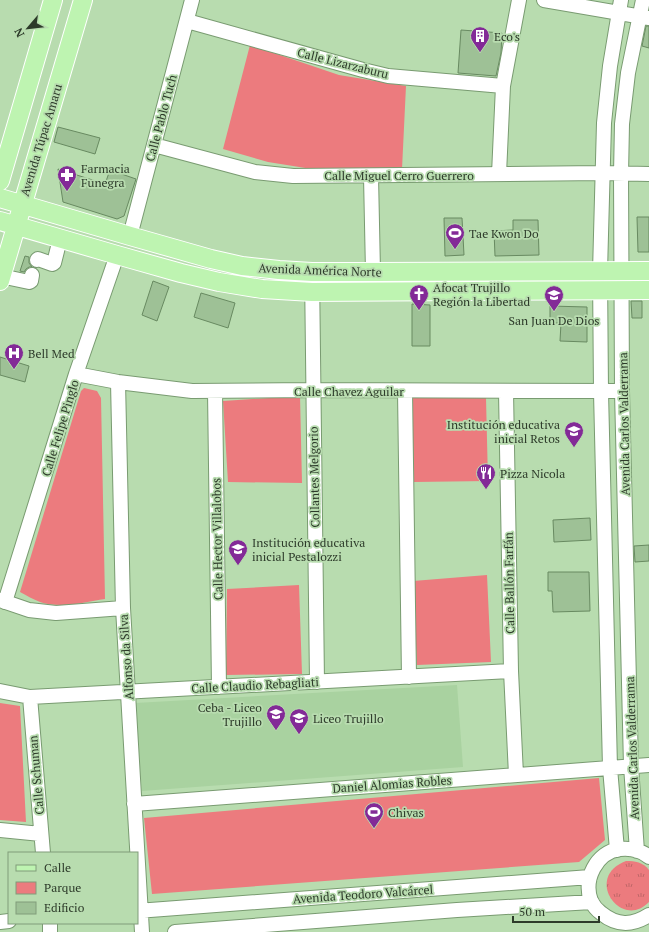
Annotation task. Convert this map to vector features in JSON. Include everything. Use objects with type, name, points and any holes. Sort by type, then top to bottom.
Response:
[{"type":"main road","points":[[0,181],[53,0]]},
{"type":"main road","name":"Avenida Túpac Amaru","points":[[1,278],[8,223],[22,204],[82,0]]},
{"type":"main road","name":"Avenida América Norte","points":[[0,198],[65,218],[211,259],[242,266],[312,272],[649,272]]},
{"type":"main road","points":[[60,239],[65,218]]},
{"type":"main road","name":"Avenida América Norte","points":[[8,223],[116,255],[219,282],[262,289],[312,292],[649,290]]},
{"type":"street","name":"Calle Pablo Tuch","points":[[130,236],[192,0]]},
{"type":"street","points":[[499,174],[503,86],[519,0]]},
{"type":"street","points":[[544,0],[620,6],[644,17]]},
{"type":"street","name":"Avenida Carlos Valderrama","points":[[643,0],[644,17],[628,73],[622,124],[621,174],[622,391],[631,766],[643,854]]},
{"type":"street","name":"Avenida Carlos Valderrama","points":[[617,850],[610,768],[601,392],[600,272],[604,123],[610,66],[620,6]]},
{"type":"street","name":"Calle Lizarzaburu","points":[[187,21],[388,76],[503,86]]},
{"type":"street","name":"Calle Miguel Cerro Guerrero","points":[[154,145],[255,172],[293,176],[602,173],[649,174]]},
{"type":"street","points":[[371,176],[374,272]]},
{"type":"street","points":[[37,260],[38,259],[52,264],[54,263],[60,239]]},
{"type":"street","name":"Calle Felipe Pinglo","points":[[3,601],[116,255]]},
{"type":"street","name":"Collantes Melgorio","points":[[312,272],[317,682]]},
{"type":"street","points":[[1,278],[29,282],[31,281],[32,275]]},
{"type":"street","name":"Calle Chavez Aguilar","points":[[76,374],[118,382],[192,391],[622,391]]},
{"type":"street","name":"Alfonso da Silva","points":[[118,382],[122,608],[136,852]]},
{"type":"street","name":"Calle Hector Villalobos","points":[[215,391],[219,687]]},
{"type":"street","points":[[405,391],[409,677]]},
{"type":"street","name":"Calle Ballón Farfán","points":[[506,391],[511,672],[516,775]]},
{"type":"street","points":[[3,601],[28,610],[56,613],[122,608]]},
{"type":"street","name":"Calle Claudio Rebagliati","points":[[0,690],[30,697],[511,672]]},
{"type":"street","name":"Calle Schuman","points":[[30,697],[43,852]]},
{"type":"street","name":"Daniel Alomias Robles","points":[[134,804],[649,765]]},
{"type":"street","points":[[0,830],[41,834]]},
{"type":"street","points":[[643,854],[627,849],[608,853],[600,859],[594,867],[590,876],[589,890],[592,902],[598,911],[608,919],[632,927],[649,915]]},
{"type":"street","name":"Avenida Teodoro Valcárcel","points":[[139,911],[590,876]]},
{"type":"street","points":[[454,887],[457,910]]},
{"type":"street","name":"Alfonso da Silva","points":[[138,890],[142,932]]},
{"type":"street","name":"Avenida Teodoro Valcárcel","points":[[175,932],[228,930],[457,910],[592,902]]},
{"type":"street","points":[[226,905],[228,930]]},
{"type":"shaded area","name":"Liceo Trujillo","points":[[457,685],[463,767],[142,791],[135,703]]},
{"type":"green space","points":[[250,45],[339,75],[406,86],[402,169],[318,170],[268,162],[223,149]]},
{"type":"green space","points":[[84,388],[97,391],[101,398],[105,599],[65,605],[48,604],[40,602],[20,592],[81,391]]},
{"type":"green space","points":[[300,396],[302,483],[228,482],[223,401]]},
{"type":"green space","points":[[412,397],[486,398],[488,481],[414,482]]},
{"type":"green space","points":[[487,575],[491,662],[417,665],[413,581]]},
{"type":"green space","points":[[299,585],[302,674],[226,675],[227,589]]},
{"type":"green space","points":[[0,703],[20,706],[26,822],[0,820]]},
{"type":"green space","name":"Chivas","points":[[599,778],[605,840],[579,862],[152,894],[144,818]]},
{"type":"green space","points":[[626,861],[639,862],[649,870],[649,902],[638,909],[628,910],[618,906],[611,898],[607,889],[608,878],[613,869]]},
{"type":"building","points":[[646,26],[649,26],[649,48],[642,46]]},
{"type":"building","name":"Eco's","points":[[461,30],[502,33],[501,53],[496,76],[458,73]]},
{"type":"building","points":[[58,127],[100,138],[95,154],[54,142]]},
{"type":"building","points":[[58,169],[105,184],[110,170],[136,179],[124,216],[117,219],[63,202]]},
{"type":"building","points":[[637,217],[649,217],[649,252],[638,252]]},
{"type":"building","points":[[444,218],[462,218],[464,255],[445,256]]},
{"type":"building","points":[[513,220],[538,220],[539,255],[495,256],[494,231],[513,230]]},
{"type":"building","points":[[25,256],[29,257],[29,263],[32,267],[29,267],[24,272],[20,271]]},
{"type":"building","points":[[153,281],[169,287],[157,321],[142,315]]},
{"type":"building","points":[[201,293],[235,303],[228,328],[194,317]]},
{"type":"building","points":[[631,301],[642,301],[642,318],[632,318]]},
{"type":"building","points":[[412,304],[430,305],[430,346],[412,346]]},
{"type":"building","points":[[550,306],[587,307],[587,342],[560,341],[561,323],[550,323]]},
{"type":"building","name":"Bell Med","points":[[0,357],[29,366],[25,382],[0,375]]},
{"type":"building","points":[[590,518],[591,540],[554,542],[553,520]]},
{"type":"building","points":[[649,545],[649,561],[635,562],[634,546]]},
{"type":"building","points":[[548,572],[589,572],[590,611],[553,612],[552,591],[548,591]]},
{"type":"place","name":"Eco's","points":[[480,53]]},
{"type":"place","name":"Farmacia Funegra","points":[[67,192]]},
{"type":"place","name":"Tae Kwon Do","points":[[455,250]]},
{"type":"place","name":"Afocat Trujillo Región la Libertad","points":[[419,311]]},
{"type":"place","name":"San Juan De Dios","points":[[554,312]]},
{"type":"place","name":"Bell Med","points":[[14,370]]},
{"type":"place","name":"Institución educativa inicial Retos","points":[[574,448]]},
{"type":"place","name":"Pizza Nicola","points":[[486,490]]},
{"type":"place","name":"Institución educativa inicial Pestalozzi","points":[[238,566]]},
{"type":"place","name":"Ceba - Liceo Trujillo","points":[[276,731]]},
{"type":"place","name":"Liceo Trujillo","points":[[299,735]]},
{"type":"place","name":"Chivas","points":[[374,829]]}]
